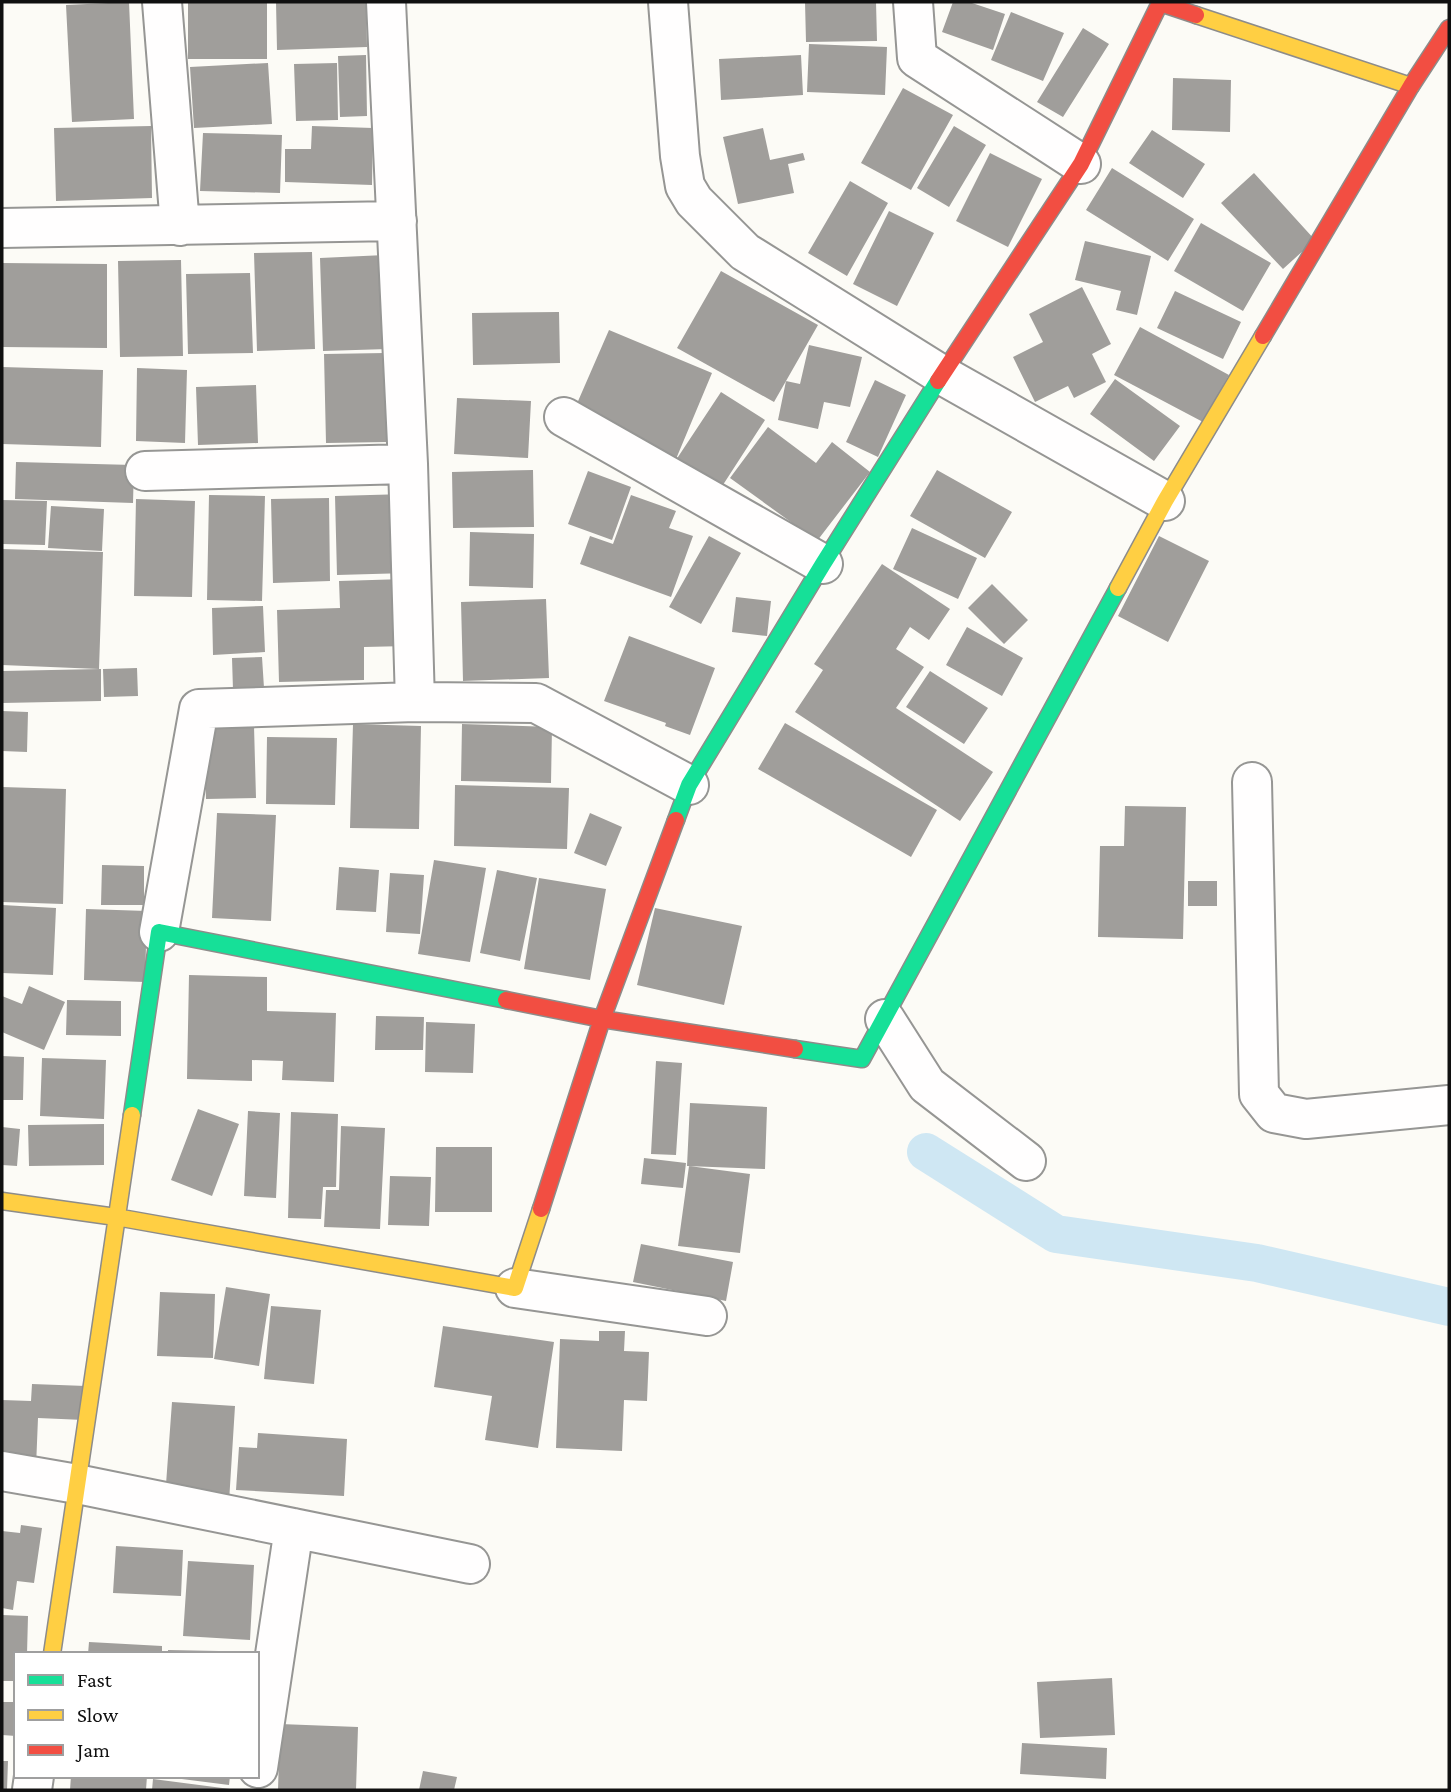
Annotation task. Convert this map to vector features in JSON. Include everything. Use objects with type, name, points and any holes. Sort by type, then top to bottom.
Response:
[{"type":"street","points":[[162,2],[180,226]]},
{"type":"street","points":[[386,2],[408,464],[415,702]]},
{"type":"street","points":[[668,2],[683,179],[694,201],[745,252],[942,375],[1165,501]]},
{"type":"street","points":[[913,2],[917,58],[1081,164]]},
{"type":"street","points":[[515,1289],[602,1019],[689,785],[942,375],[1081,164],[1160,3],[1411,86]]},
{"type":"street","points":[[159,932],[602,1019],[862,1059],[1165,501],[1411,86],[1447,36]]},
{"type":"street","points":[[2,228],[397,221]]},
{"type":"street","points":[[564,417],[823,564]]},
{"type":"street","points":[[145,471],[408,464]]},
{"type":"street","points":[[52,1652],[159,932],[199,709],[415,702],[536,703],[689,785]]},
{"type":"street","points":[[1252,782],[1259,1094],[1274,1113],[1306,1119],[1449,1105]]},
{"type":"street","points":[[885,1019],[927,1085],[1026,1161]]},
{"type":"street","points":[[2,1201],[116,1217],[515,1289],[708,1316]]},
{"type":"street","points":[[2,1471],[470,1564]]},
{"type":"street","points":[[259,1761],[294,1528]]},
{"type":"building","points":[[129,2],[134,119],[72,122],[66,5]]},
{"type":"building","points":[[188,2],[267,2],[267,59],[188,59]]},
{"type":"building","points":[[276,2],[366,2],[367,47],[277,50]]},
{"type":"building","points":[[805,2],[876,2],[877,41],[806,42]]},
{"type":"building","points":[[953,2],[969,2],[1005,14],[993,50],[942,32]]},
{"type":"building","points":[[1011,12],[1064,33],[1043,81],[991,60]]},
{"type":"building","points":[[1083,28],[1109,44],[1063,117],[1037,102]]},
{"type":"building","points":[[809,44],[887,47],[885,95],[807,92]]},
{"type":"building","points":[[366,55],[367,116],[340,117],[338,56]]},
{"type":"building","points":[[801,55],[803,95],[721,100],[719,59]]},
{"type":"building","points":[[268,63],[272,124],[194,128],[190,67]]},
{"type":"building","points":[[337,63],[338,120],[296,121],[294,64]]},
{"type":"building","points":[[1173,78],[1231,80],[1230,132],[1172,130]]},
{"type":"building","points":[[903,88],[953,115],[911,190],[861,163]]},
{"type":"building","points":[[151,126],[152,198],[56,201],[54,128]]},
{"type":"building","points":[[312,126],[373,128],[372,185],[285,182],[285,149],[311,149]]},
{"type":"building","points":[[954,126],[986,145],[949,207],[917,188]]},
{"type":"building","points":[[763,128],[770,160],[803,153],[805,160],[788,164],[794,193],[738,204],[723,137]]},
{"type":"building","points":[[1152,130],[1205,164],[1183,198],[1129,163]]},
{"type":"building","points":[[203,133],[282,135],[280,193],[200,191]]},
{"type":"building","points":[[990,153],[1042,179],[1008,247],[956,221]]},
{"type":"building","points":[[1112,168],[1194,219],[1168,261],[1086,210]]},
{"type":"building","points":[[1254,173],[1315,240],[1283,269],[1221,203]]},
{"type":"building","points":[[850,181],[888,203],[847,276],[808,253]]},
{"type":"building","points":[[889,211],[934,233],[897,306],[853,284]]},
{"type":"building","points":[[1201,223],[1271,263],[1243,311],[1174,271]]},
{"type":"building","points":[[1085,241],[1151,256],[1137,315],[1116,310],[1121,291],[1075,280]]},
{"type":"building","points":[[312,252],[315,349],[257,351],[254,253]]},
{"type":"building","points":[[385,255],[388,349],[323,351],[320,258]]},
{"type":"building","points":[[181,260],[183,356],[120,357],[118,261]]},
{"type":"building","points":[[2,263],[107,264],[107,348],[2,347]]},
{"type":"building","points":[[721,271],[818,325],[774,402],[677,348]]},
{"type":"building","points":[[250,273],[253,353],[188,354],[186,274]]},
{"type":"building","points":[[1082,287],[1111,344],[1092,354],[1106,382],[1074,398],[1068,386],[1035,402],[1013,357],[1043,342],[1029,314]]},
{"type":"building","points":[[1175,291],[1241,322],[1223,359],[1157,328]]},
{"type":"building","points":[[559,312],[560,363],[473,365],[472,313]]},
{"type":"building","points":[[1140,327],[1229,375],[1203,422],[1114,375]]},
{"type":"building","points":[[609,330],[712,373],[676,459],[572,415]]},
{"type":"building","points":[[809,345],[862,357],[850,407],[824,402],[818,429],[778,420],[786,381],[800,384]]},
{"type":"building","points":[[385,353],[387,442],[326,443],[324,354]]},
{"type":"building","points":[[2,367],[103,370],[101,447],[2,444]]},
{"type":"building","points":[[137,368],[187,370],[185,443],[136,441]]},
{"type":"building","points":[[1115,379],[1180,426],[1154,461],[1090,414]]},
{"type":"building","points":[[875,380],[906,395],[878,457],[846,442]]},
{"type":"building","points":[[256,385],[258,443],[198,445],[196,387]]},
{"type":"building","points":[[721,392],[765,420],[719,491],[674,463]]},
{"type":"building","points":[[457,398],[531,401],[528,458],[454,454]]},
{"type":"building","points":[[768,427],[816,463],[832,442],[870,472],[817,541],[730,478]]},
{"type":"building","points":[[16,462],[134,465],[133,503],[15,499]]},
{"type":"building","points":[[533,470],[534,527],[453,528],[452,472]]},
{"type":"building","points":[[937,470],[1012,512],[985,558],[910,516]]},
{"type":"building","points":[[588,471],[631,487],[612,540],[568,524]]},
{"type":"building","points":[[406,494],[408,573],[337,575],[335,496]]},
{"type":"building","points":[[209,495],[265,496],[262,601],[207,600]]},
{"type":"building","points":[[631,495],[676,511],[669,528],[693,536],[671,597],[580,564],[590,536],[613,544]]},
{"type":"building","points":[[329,498],[330,581],[273,583],[271,499]]},
{"type":"building","points":[[136,499],[195,501],[192,597],[134,596]]},
{"type":"building","points":[[2,500],[47,501],[45,545],[2,544]]},
{"type":"building","points":[[51,506],[104,509],[102,551],[48,548]]},
{"type":"building","points":[[912,528],[977,558],[958,599],[893,569]]},
{"type":"building","points":[[470,532],[534,534],[533,588],[469,586]]},
{"type":"building","points":[[709,536],[741,553],[701,624],[669,607]]},
{"type":"building","points":[[1159,536],[1209,561],[1168,642],[1118,616]]},
{"type":"building","points":[[2,549],[103,552],[99,669],[2,665]]},
{"type":"building","points":[[882,564],[950,609],[929,640],[910,627],[896,649],[924,667],[896,708],[993,772],[960,821],[795,712],[823,670],[814,664]]},
{"type":"building","points":[[405,579],[407,646],[364,647],[364,680],[279,682],[277,610],[340,608],[339,581]]},
{"type":"building","points":[[992,584],[1028,620],[1004,644],[968,608]]},
{"type":"building","points":[[736,597],[771,601],[767,636],[732,632]]},
{"type":"building","points":[[546,599],[549,678],[463,681],[461,602]]},
{"type":"building","points":[[263,606],[265,652],[213,655],[212,608]]},
{"type":"building","points":[[967,627],[1023,658],[1002,696],[946,665]]},
{"type":"building","points":[[629,636],[715,668],[690,735],[665,726],[666,723],[604,701]]},
{"type":"building","points":[[262,657],[264,688],[233,690],[232,658]]},
{"type":"building","points":[[137,668],[138,696],[104,697],[103,669]]},
{"type":"building","points":[[101,669],[101,701],[2,703],[2,671]]},
{"type":"building","points":[[930,671],[988,708],[964,744],[906,707]]},
{"type":"building","points":[[2,711],[28,712],[27,752],[2,751]]},
{"type":"building","points":[[785,723],[937,810],[911,857],[758,769]]},
{"type":"building","points":[[353,724],[421,726],[419,829],[350,828]]},
{"type":"building","points":[[462,724],[552,727],[551,783],[461,781]]},
{"type":"building","points":[[254,726],[256,798],[206,799],[204,727]]},
{"type":"building","points":[[267,737],[337,738],[335,805],[266,804]]},
{"type":"building","points":[[455,785],[569,788],[567,849],[454,846]]},
{"type":"building","points":[[2,787],[66,789],[63,904],[2,902]]},
{"type":"building","points":[[1125,806],[1186,807],[1183,939],[1098,937],[1100,846],[1124,846]]},
{"type":"building","points":[[217,813],[276,815],[271,921],[212,918]]},
{"type":"building","points":[[590,813],[622,827],[606,866],[574,853]]},
{"type":"building","points":[[434,860],[486,868],[470,962],[418,954]]},
{"type":"building","points":[[102,865],[144,866],[144,905],[101,905]]},
{"type":"building","points":[[339,867],[379,870],[376,912],[336,910]]},
{"type":"building","points":[[497,870],[537,878],[520,961],[480,953]]},
{"type":"building","points":[[390,873],[424,875],[420,934],[386,932]]},
{"type":"building","points":[[539,878],[606,889],[590,980],[524,969]]},
{"type":"building","points":[[1188,881],[1217,881],[1217,906],[1188,906]]},
{"type":"building","points":[[2,905],[56,908],[53,975],[2,973]]},
{"type":"building","points":[[655,908],[742,926],[724,1005],[637,985]]},
{"type":"building","points":[[86,909],[147,911],[145,982],[84,980]]},
{"type":"building","points":[[189,975],[267,977],[267,1011],[336,1013],[334,1082],[282,1080],[283,1061],[252,1060],[252,1081],[187,1079]]},
{"type":"building","points":[[29,986],[65,1002],[44,1050],[2,1032],[2,996],[22,1004]]},
{"type":"building","points":[[67,1000],[121,1001],[121,1036],[66,1035]]},
{"type":"building","points":[[376,1016],[424,1017],[423,1050],[375,1050]]},
{"type":"building","points":[[426,1022],[475,1024],[473,1073],[425,1072]]},
{"type":"building","points":[[2,1056],[24,1057],[23,1100],[2,1100]]},
{"type":"building","points":[[42,1058],[106,1060],[104,1119],[40,1116]]},
{"type":"building","points":[[656,1061],[682,1063],[676,1155],[651,1154]]},
{"type":"building","points":[[690,1103],[767,1107],[765,1169],[687,1166]]},
{"type":"building","points":[[198,1109],[239,1124],[212,1196],[171,1180]]},
{"type":"building","points":[[248,1111],[280,1113],[276,1198],[244,1196]]},
{"type":"building","points":[[291,1112],[338,1114],[336,1187],[323,1187],[321,1219],[288,1218]]},
{"type":"building","points":[[104,1124],[104,1165],[29,1166],[28,1125]]},
{"type":"building","points":[[341,1126],[385,1128],[380,1229],[324,1227],[326,1190],[339,1190]]},
{"type":"building","points":[[2,1127],[20,1129],[17,1166],[2,1165]]},
{"type":"building","points":[[436,1147],[492,1147],[492,1212],[435,1212]]},
{"type":"building","points":[[644,1158],[686,1163],[683,1188],[641,1184]]},
{"type":"building","points":[[689,1166],[750,1174],[740,1253],[678,1246]]},
{"type":"building","points":[[390,1176],[431,1177],[429,1226],[388,1225]]},
{"type":"building","points":[[641,1244],[733,1262],[726,1301],[633,1282]]},
{"type":"building","points":[[226,1287],[270,1294],[259,1366],[214,1359]]},
{"type":"building","points":[[160,1292],[215,1294],[213,1358],[157,1356]]},
{"type":"building","points":[[271,1306],[321,1310],[314,1384],[264,1379]]},
{"type":"building","points":[[443,1326],[554,1342],[538,1448],[485,1440],[492,1396],[434,1387]]},
{"type":"building","points":[[599,1331],[625,1331],[624,1351],[649,1352],[647,1401],[624,1400],[622,1451],[556,1448],[560,1339],[599,1341]]},
{"type":"building","points":[[32,1384],[86,1386],[84,1420],[38,1418],[36,1467],[2,1466],[2,1400],[31,1401]]},
{"type":"building","points":[[172,1402],[235,1406],[229,1502],[165,1498]]},
{"type":"building","points":[[258,1433],[347,1439],[344,1496],[236,1490],[239,1447],[257,1448]]},
{"type":"building","points":[[21,1525],[42,1528],[34,1583],[17,1581],[13,1610],[2,1608],[2,1531],[20,1533]]},
{"type":"building","points":[[116,1546],[183,1550],[181,1596],[113,1593]]},
{"type":"building","points":[[188,1561],[254,1565],[250,1640],[183,1636]]},
{"type":"building","points":[[2,1615],[28,1616],[27,1652],[14,1652],[14,1681],[2,1681]]},
{"type":"building","points":[[89,1642],[162,1646],[162,1652],[88,1652]]},
{"type":"building","points":[[168,1650],[219,1651],[219,1652]]},
{"type":"building","points":[[1112,1678],[1115,1735],[1040,1738],[1037,1682]]},
{"type":"building","points":[[2,1702],[14,1702],[14,1736],[2,1735]]},
{"type":"building","points":[[280,1724],[358,1727],[356,1790],[278,1790]]},
{"type":"building","points":[[1022,1743],[1107,1748],[1106,1779],[1020,1774]]},
{"type":"building","points":[[2,1761],[8,1761],[7,1790],[2,1790]]},
{"type":"building","points":[[423,1771],[457,1777],[454,1790],[419,1790]]},
{"type":"building","points":[[71,1778],[147,1778],[146,1790],[70,1790]]},
{"type":"building","points":[[174,1778],[230,1778],[229,1785]]},
{"type":"building","points":[[153,1779],[230,1789],[152,1790]]},
{"type":"waterway","points":[[926,1152],[1056,1234],[1257,1263],[1449,1307]]},
{"type":"traffic: fast","points":[[676,820],[689,785],[938,381]]},
{"type":"traffic: fast","points":[[795,1049],[862,1059],[1118,588]]},
{"type":"traffic: fast","points":[[132,1115],[159,932],[506,1000]]},
{"type":"traffic: slow","points":[[1196,15],[1411,86]]},
{"type":"traffic: slow","points":[[1118,588],[1165,501],[1263,336]]},
{"type":"traffic: slow","points":[[52,1652],[132,1115]]},
{"type":"traffic: slow","points":[[2,1201],[116,1217],[515,1288],[541,1209]]},
{"type":"traffic: jam","points":[[938,381],[1081,164],[1160,3],[1196,15]]},
{"type":"traffic: jam","points":[[1263,336],[1411,86],[1449,28]]},
{"type":"traffic: jam","points":[[541,1209],[602,1019],[676,820]]},
{"type":"traffic: jam","points":[[506,1000],[602,1019],[795,1049]]}]
